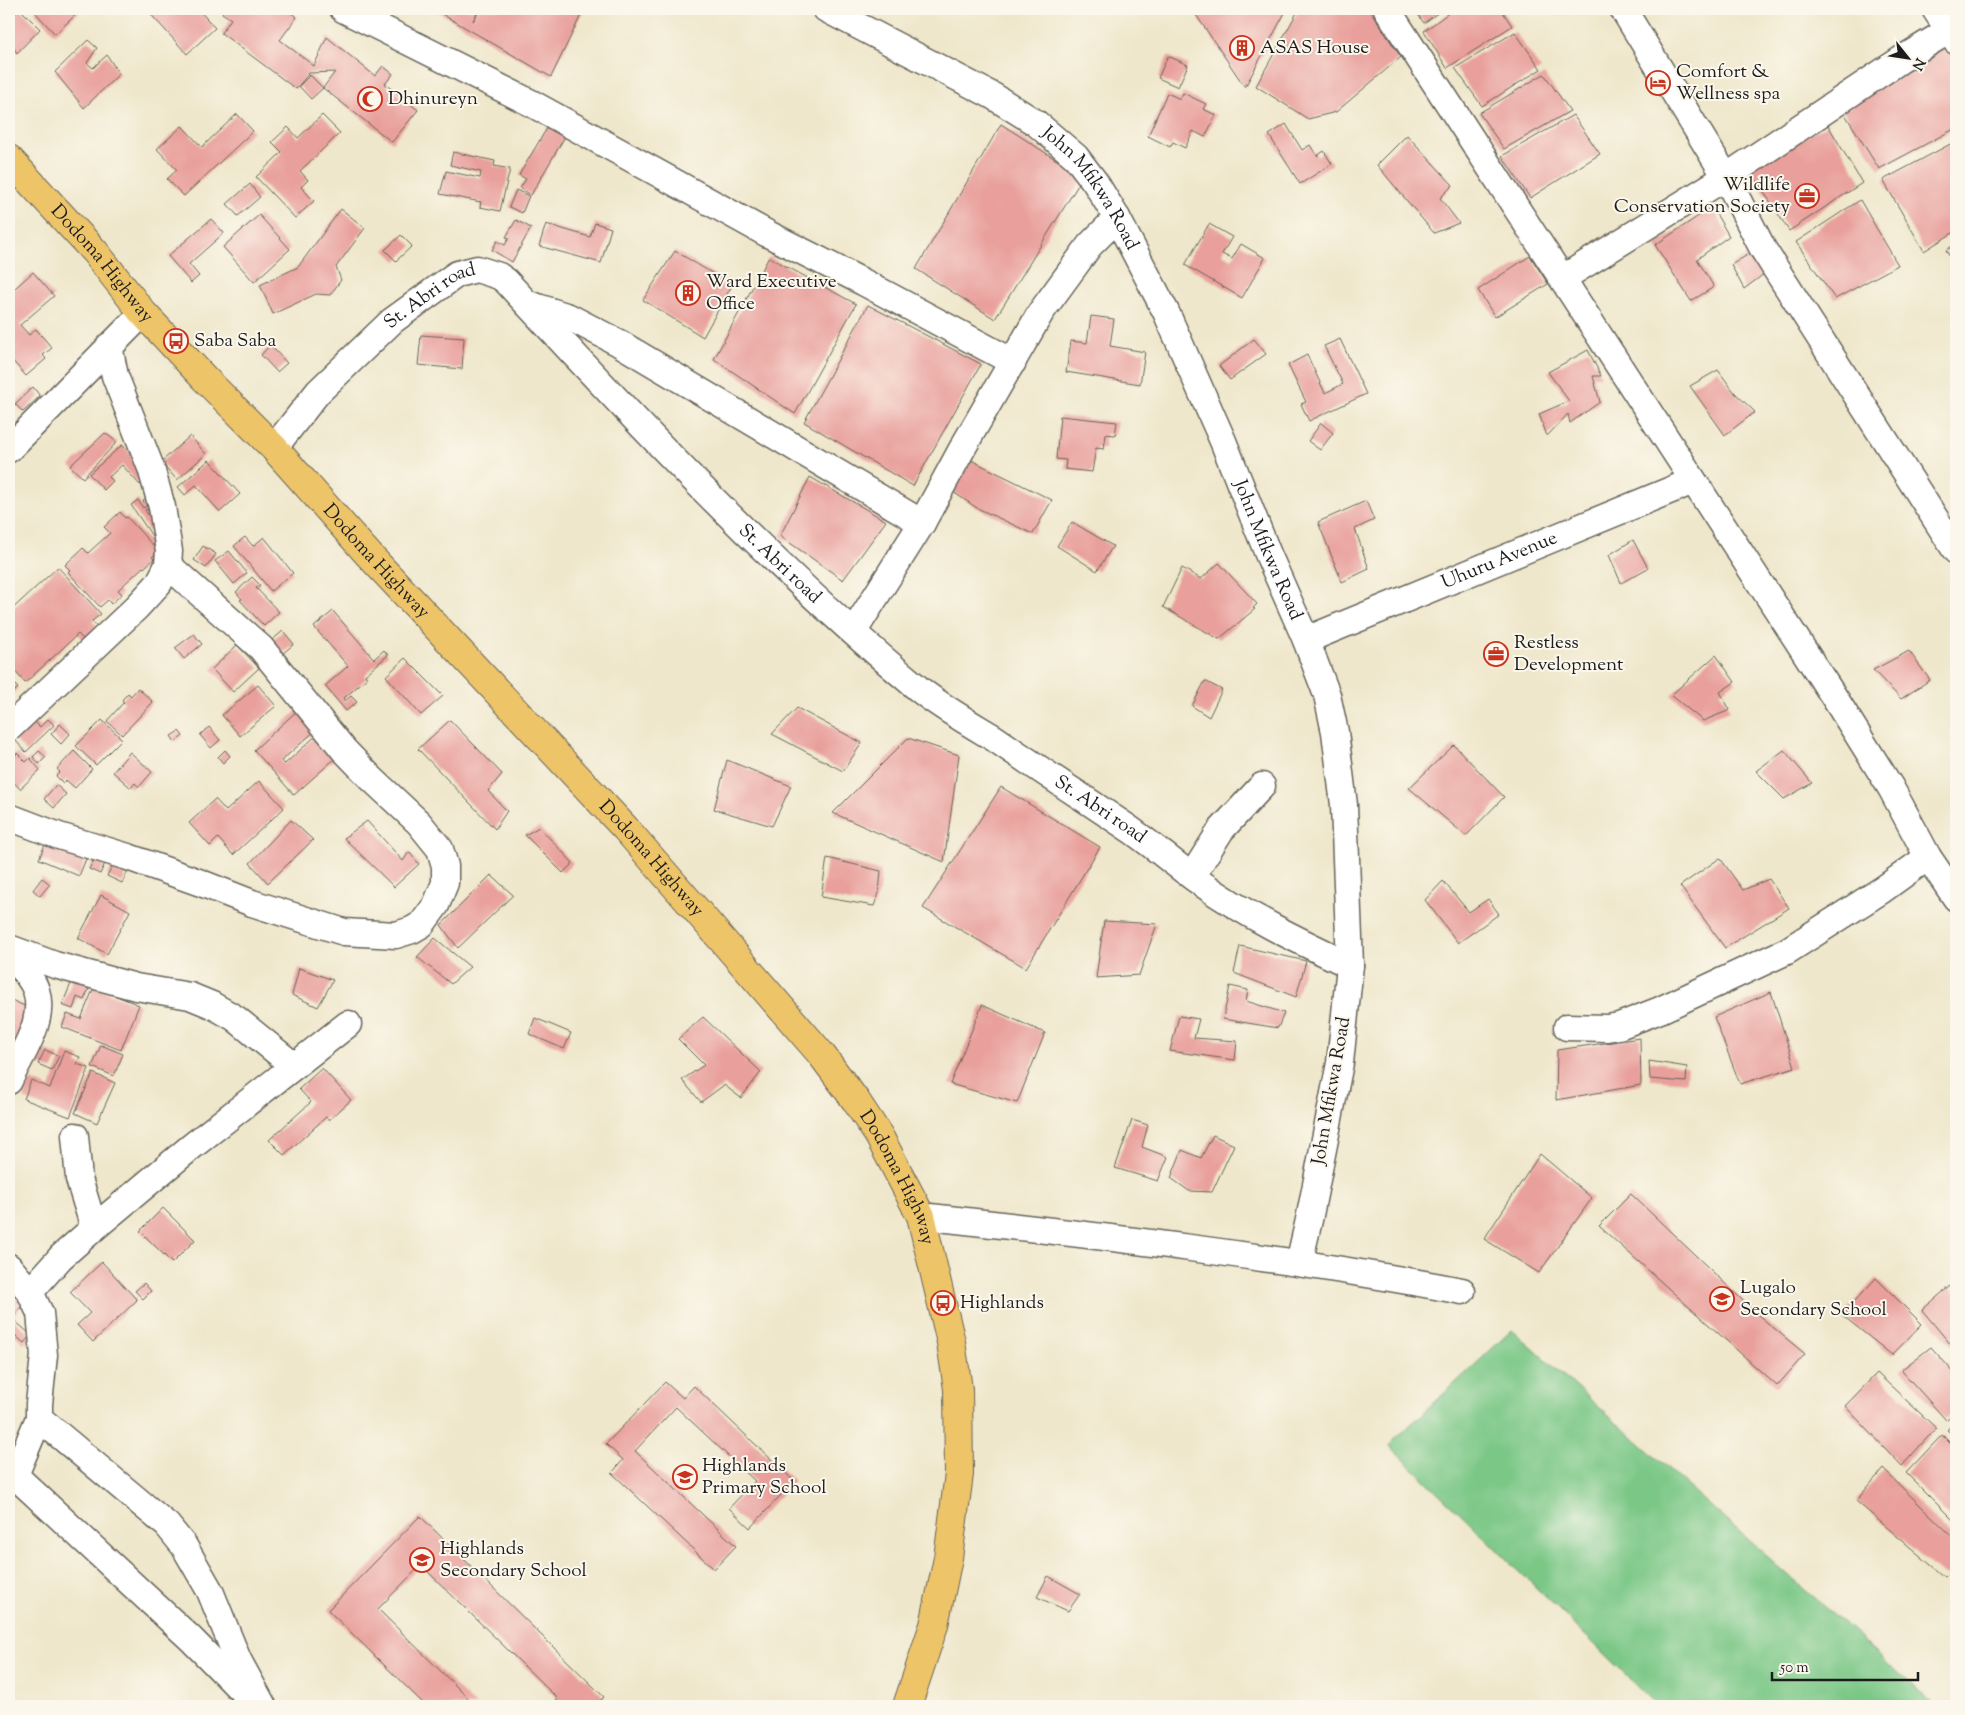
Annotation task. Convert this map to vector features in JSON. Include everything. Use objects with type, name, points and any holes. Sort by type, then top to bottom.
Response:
[{"type":"highway","name":"Dodoma Highway","points":[[12,167],[96,252],[143,313],[274,448],[368,554],[626,829],[821,1054],[879,1136],[921,1216],[951,1342],[958,1389],[959,1474],[948,1558],[934,1625],[907,1706]]},
{"type":"street","points":[[343,9],[531,103],[768,234],[1013,362]]},
{"type":"street","name":"John Mfikwa Road","points":[[826,9],[993,96],[1036,123],[1076,157],[1095,182],[1166,312],[1223,441],[1327,695],[1335,732],[1344,805],[1350,965],[1340,1063],[1299,1263]]},
{"type":"street","points":[[1387,9],[1564,278],[1836,700],[1891,788],[1928,857],[1956,898]]},
{"type":"street","points":[[1623,9],[1726,177],[1763,249],[1956,552]]},
{"type":"street","points":[[1564,278],[1726,177],[1902,59],[1952,36],[1935,9]]},
{"type":"street","points":[[854,632],[922,523],[962,449],[1041,312],[1090,245],[1116,218]]},
{"type":"street","name":"St. Abri road","points":[[274,448],[324,386],[392,321],[457,274],[477,269],[499,276],[506,281],[600,383],[732,518],[854,632],[923,692],[1167,855],[1192,876],[1237,906],[1277,930],[1350,965]]},
{"type":"street","points":[[528,304],[569,317],[619,344],[922,523]]},
{"type":"street","points":[[9,449],[143,313]]},
{"type":"street","points":[[9,728],[137,607],[158,582],[168,565],[169,551],[162,507],[151,468],[115,376],[109,346]]},
{"type":"street","name":"Uhuru Avenue","points":[[1306,640],[1693,480]]},
{"type":"street","points":[[9,817],[59,836],[128,857],[252,903],[344,932],[396,935],[412,930],[422,924],[436,904],[445,883],[445,866],[440,849],[419,823],[344,750],[262,648],[168,565]]},
{"type":"street","points":[[1192,876],[1221,830],[1262,786]]},
{"type":"street","points":[[1567,1027],[1607,1028],[1618,1026],[1660,1010],[1787,951],[1882,890],[1928,857]]},
{"type":"street","points":[[9,948],[55,965],[136,987],[190,996],[212,1005],[235,1018],[294,1066]]},
{"type":"street","points":[[9,952],[28,976],[36,990],[38,1007],[36,1025],[9,1081]]},
{"type":"street","points":[[30,1292],[61,1257],[94,1228],[191,1147],[348,1024]]},
{"type":"street","points":[[75,1136],[79,1179],[94,1228]]},
{"type":"street","points":[[921,1216],[1049,1230],[1299,1263],[1462,1291]]},
{"type":"street","points":[[9,1267],[30,1292],[40,1313],[44,1355],[39,1418],[12,1472],[85,1542],[192,1639],[256,1706]]},
{"type":"street","points":[[39,1418],[167,1525],[184,1546],[210,1591],[238,1660],[262,1706]]},
{"type":"green space","points":[[1512,1330],[1936,1706],[1658,1706],[1389,1445]]},
{"type":"building","points":[[20,9],[40,29],[17,53],[9,41],[9,18]]},
{"type":"building","points":[[39,9],[82,9],[55,34],[35,12]]},
{"type":"building","points":[[146,9],[198,9],[215,28],[187,54]]},
{"type":"building","points":[[224,9],[285,9],[297,17],[280,40],[314,66],[327,37],[375,76],[383,66],[393,74],[385,84],[418,110],[392,142],[323,88],[335,72],[309,73],[296,89],[221,33],[231,19],[222,13]]},
{"type":"building","points":[[433,9],[479,9],[473,21],[480,9],[584,9],[551,77]]},
{"type":"building","name":"ASAS House","points":[[1192,9],[1287,9],[1245,87]]},
{"type":"building","points":[[1299,9],[1369,9],[1401,57],[1336,112],[1308,119],[1256,86]]},
{"type":"building","points":[[1414,9],[1443,9],[1424,23]]},
{"type":"building","points":[[1454,9],[1501,9],[1512,26],[1447,68],[1424,31]]},
{"type":"building","points":[[1515,32],[1541,69],[1482,106],[1455,68]]},
{"type":"building","points":[[88,40],[97,48],[87,63],[93,68],[107,55],[119,74],[84,108],[55,72]]},
{"type":"building","points":[[1946,47],[1956,62],[1956,128],[1879,169],[1843,111]]},
{"type":"building","points":[[1168,56],[1188,65],[1178,87],[1158,78]]},
{"type":"building","points":[[1544,74],[1570,111],[1504,149],[1479,113]]},
{"type":"building","points":[[310,75],[323,88],[311,99],[299,86]]},
{"type":"building","points":[[1167,93],[1180,99],[1183,93],[1206,104],[1203,109],[1216,115],[1205,137],[1193,131],[1185,148],[1173,142],[1170,147],[1148,136]]},
{"type":"building","points":[[237,114],[253,131],[184,196],[167,179],[177,170],[157,149],[182,126],[202,147]]},
{"type":"building","points":[[322,115],[340,133],[300,171],[308,180],[301,187],[314,201],[295,218],[256,177],[282,152],[272,142],[288,127],[298,138]]},
{"type":"building","points":[[1573,115],[1600,154],[1530,198],[1502,156]]},
{"type":"building","points":[[550,123],[567,133],[531,195],[520,188],[526,179],[519,175]]},
{"type":"building","points":[[1001,124],[1083,177],[995,319],[916,269]]},
{"type":"building","points":[[1286,124],[1302,150],[1310,145],[1317,156],[1324,151],[1332,164],[1300,184],[1269,135]]},
{"type":"building","points":[[1828,125],[1862,183],[1789,231],[1748,167]]},
{"type":"building","points":[[1407,135],[1453,185],[1440,198],[1459,223],[1434,233],[1377,165]]},
{"type":"building","points":[[1956,141],[1956,231],[1924,251],[1883,180]]},
{"type":"building","points":[[453,152],[495,161],[494,166],[510,169],[500,211],[480,207],[481,202],[440,194],[446,171],[480,178],[481,172],[450,165]]},
{"type":"building","points":[[250,184],[260,197],[238,216],[227,204]]},
{"type":"building","points":[[516,190],[529,196],[522,213],[509,207]]},
{"type":"building","points":[[1860,200],[1898,265],[1835,299],[1796,242]]},
{"type":"building","points":[[1712,207],[1729,236],[1697,259],[1714,287],[1691,301],[1655,245]]},
{"type":"building","points":[[341,209],[365,228],[336,267],[341,280],[330,295],[316,294],[273,314],[260,285],[298,267]]},
{"type":"building","points":[[259,215],[290,249],[254,282],[223,247]]},
{"type":"building","points":[[211,219],[224,233],[189,264],[199,276],[191,283],[168,256]]},
{"type":"building","points":[[516,220],[531,228],[512,262],[492,250],[497,241],[505,245],[509,238],[506,237]]},
{"type":"building","points":[[595,223],[611,228],[601,263],[539,246],[546,224],[590,237]]},
{"type":"building","points":[[1209,224],[1232,237],[1222,254],[1232,259],[1241,244],[1265,258],[1242,298],[1185,265]]},
{"type":"building","points":[[401,235],[412,246],[396,261],[385,250]]},
{"type":"building","points":[[1956,244],[1956,268],[1946,250]]},
{"type":"building","name":"Ward Executive Office","points":[[675,251],[732,285],[703,337],[643,300]]},
{"type":"building","points":[[1749,254],[1764,274],[1744,289],[1731,265]]},
{"type":"building","points":[[1530,256],[1548,284],[1495,317],[1478,290]]},
{"type":"building","points":[[769,257],[856,304],[795,414],[714,359]]},
{"type":"building","points":[[33,272],[54,296],[20,325],[29,335],[36,329],[52,348],[43,355],[46,359],[26,376],[10,358],[9,360],[9,288],[11,286],[14,289]]},
{"type":"building","points":[[868,305],[981,364],[913,486],[804,422]]},
{"type":"building","points":[[1091,316],[1114,319],[1110,346],[1145,352],[1140,384],[1066,372],[1071,341],[1087,343]]},
{"type":"building","points":[[421,335],[464,338],[462,369],[418,365]]},
{"type":"building","points":[[1254,339],[1266,354],[1230,380],[1219,366]]},
{"type":"building","points":[[1340,339],[1366,394],[1309,421],[1301,404],[1306,402],[1288,365],[1307,355],[1325,393],[1343,384],[1324,346]]},
{"type":"building","points":[[270,345],[287,363],[277,372],[261,355]]},
{"type":"building","points":[[1588,350],[1601,376],[1593,376],[1600,402],[1570,423],[1568,414],[1547,436],[1539,414],[1569,401],[1548,372]]},
{"type":"building","points":[[1718,370],[1735,393],[1755,412],[1725,435],[1690,386]]},
{"type":"building","points":[[33,387],[40,396],[23,412],[15,404]]},
{"type":"building","points":[[1060,416],[1117,422],[1115,435],[1106,434],[1104,449],[1096,448],[1092,472],[1065,469],[1066,460],[1056,459]]},
{"type":"building","points":[[1321,423],[1333,433],[1320,450],[1308,441]]},
{"type":"building","points":[[105,433],[117,442],[83,478],[70,466]]},
{"type":"building","points":[[190,436],[206,454],[177,480],[161,462]]},
{"type":"building","points":[[122,445],[150,475],[140,485],[122,465],[109,477],[113,481],[104,490],[89,474]]},
{"type":"building","points":[[209,460],[240,494],[220,512],[196,485],[185,495],[178,487]]},
{"type":"building","points":[[971,460],[1052,500],[1033,534],[977,508],[953,492]]},
{"type":"building","points":[[810,477],[886,521],[843,580],[780,536]]},
{"type":"building","points":[[148,497],[156,521],[147,509],[145,510],[159,531],[152,536],[131,505],[138,500],[143,508],[147,506],[143,501]]},
{"type":"building","points":[[1366,501],[1374,520],[1355,529],[1369,569],[1342,582],[1318,522]]},
{"type":"building","points":[[120,512],[125,518],[127,517],[158,551],[152,557],[154,559],[118,590],[122,594],[111,604],[108,600],[100,607],[68,572],[70,570],[65,565],[83,548],[88,553],[110,533],[104,527]]},
{"type":"building","points":[[1072,522],[1113,546],[1097,571],[1057,546]]},
{"type":"building","points":[[245,537],[253,546],[264,537],[293,573],[271,591],[234,546]]},
{"type":"building","points":[[1633,540],[1648,568],[1621,583],[1609,555]]},
{"type":"building","points":[[203,546],[216,554],[206,568],[194,560]]},
{"type":"building","points":[[229,551],[247,573],[234,584],[215,561]]},
{"type":"building","points":[[1219,563],[1257,604],[1253,608],[1255,609],[1219,639],[1163,607],[1182,568],[1201,579]]},
{"type":"building","points":[[58,567],[101,614],[92,621],[98,627],[84,640],[78,634],[25,683],[9,664],[9,612]]},
{"type":"building","points":[[252,577],[260,585],[256,588],[279,612],[264,626],[240,600],[242,599],[236,592]]},
{"type":"building","points":[[333,611],[374,659],[384,650],[388,655],[365,675],[367,678],[343,699],[345,701],[351,696],[357,702],[346,711],[325,686],[348,666],[314,627]]},
{"type":"building","points":[[283,631],[294,644],[282,654],[271,641]]},
{"type":"building","points":[[194,634],[202,644],[184,659],[175,648]]},
{"type":"building","points":[[237,645],[259,668],[233,692],[212,669]]},
{"type":"building","points":[[1909,651],[1930,680],[1901,699],[1873,670]]},
{"type":"building","points":[[1716,655],[1735,682],[1720,692],[1730,710],[1703,721],[1671,695]]},
{"type":"building","points":[[405,658],[443,696],[421,715],[386,676]]},
{"type":"building","points":[[9,679],[18,688],[9,697]]},
{"type":"building","points":[[1205,681],[1222,690],[1209,717],[1192,706]]},
{"type":"building","points":[[258,685],[276,706],[240,736],[222,715]]},
{"type":"building","points":[[138,688],[153,702],[122,735],[107,721],[124,702],[122,700],[128,693],[131,696]]},
{"type":"building","points":[[797,708],[862,743],[843,771],[772,734]]},
{"type":"building","points":[[299,709],[317,729],[281,761],[285,764],[320,732],[340,754],[294,795],[254,750]]},
{"type":"building","points":[[48,719],[54,725],[26,752],[14,739],[34,721],[40,727]]},
{"type":"building","points":[[102,720],[122,739],[96,765],[76,746]]},
{"type":"building","points":[[450,720],[502,774],[488,791],[507,811],[495,829],[418,749]]},
{"type":"building","points":[[60,724],[70,734],[61,744],[51,734]]},
{"type":"building","points":[[209,727],[220,740],[211,748],[200,735]]},
{"type":"building","points":[[179,731],[183,736],[175,742],[171,736]]},
{"type":"building","points":[[908,738],[959,755],[944,862],[833,813]]},
{"type":"building","points":[[1454,745],[1504,797],[1466,836],[1409,788]]},
{"type":"building","points":[[9,748],[15,756],[17,753],[26,762],[30,758],[40,770],[20,789],[9,777]]},
{"type":"building","points":[[225,750],[230,756],[223,763],[218,757]]},
{"type":"building","points":[[1784,750],[1812,783],[1784,799],[1756,771]]},
{"type":"building","points":[[39,751],[46,757],[39,764],[33,757]]},
{"type":"building","points":[[74,751],[92,769],[75,788],[66,780],[63,783],[56,776],[60,772],[57,769]]},
{"type":"building","points":[[130,752],[152,772],[139,787],[135,783],[131,788],[113,772]]},
{"type":"building","points":[[727,760],[791,786],[772,826],[714,809]]},
{"type":"building","points":[[259,781],[284,808],[233,855],[218,838],[210,846],[189,823],[215,799],[226,811]]},
{"type":"building","points":[[56,785],[66,794],[54,808],[44,799]]},
{"type":"building","points":[[1001,787],[1100,847],[1026,968],[923,908]]},
{"type":"building","points":[[291,820],[313,840],[268,883],[250,863]]},
{"type":"building","points":[[367,821],[403,861],[409,852],[419,864],[394,887],[344,838]]},
{"type":"building","points":[[539,827],[573,863],[563,873],[525,835]]},
{"type":"building","points":[[48,837],[88,854],[79,876],[39,859]]},
{"type":"building","points":[[97,854],[107,859],[100,874],[89,869]]},
{"type":"building","points":[[827,858],[881,871],[879,893],[874,906],[821,897]]},
{"type":"building","points":[[1720,858],[1743,890],[1769,879],[1789,908],[1725,948],[1680,886]]},
{"type":"building","points":[[114,862],[129,869],[122,883],[107,876]]},
{"type":"building","points":[[491,875],[513,895],[458,948],[441,925]]},
{"type":"building","points":[[42,878],[50,884],[40,896],[33,890]]},
{"type":"building","points":[[1443,881],[1469,912],[1488,899],[1499,914],[1458,943],[1425,900]]},
{"type":"building","points":[[101,895],[130,911],[107,954],[78,938]]},
{"type":"building","points":[[1104,921],[1157,924],[1139,975],[1096,978]]},
{"type":"building","points":[[435,938],[470,967],[451,984],[417,957]]},
{"type":"building","points":[[1240,946],[1306,961],[1296,997],[1234,973]]},
{"type":"building","points":[[299,968],[333,980],[318,1007],[292,995]]},
{"type":"building","points":[[75,974],[92,981],[84,1000],[77,997],[73,1009],[62,1005]]},
{"type":"building","points":[[1230,986],[1248,990],[1246,1001],[1284,1013],[1278,1028],[1223,1019]]},
{"type":"building","points":[[94,987],[139,1005],[121,1050],[62,1027],[67,1014],[81,1019]]},
{"type":"building","points":[[1771,992],[1795,1067],[1740,1084],[1714,1017]]},
{"type":"building","points":[[9,999],[29,1008],[9,1055]]},
{"type":"building","points":[[982,1005],[1045,1033],[1017,1103],[950,1084]]},
{"type":"building","points":[[1179,1016],[1199,1019],[1194,1038],[1237,1041],[1235,1060],[1170,1051]]},
{"type":"building","points":[[703,1017],[761,1072],[741,1098],[724,1085],[701,1102],[682,1080],[704,1065],[678,1039]]},
{"type":"building","points":[[535,1018],[571,1033],[564,1049],[529,1034]]},
{"type":"building","points":[[1640,1038],[1641,1085],[1556,1100],[1557,1050]]},
{"type":"building","points":[[101,1045],[123,1054],[114,1076],[92,1067]]},
{"type":"building","points":[[45,1050],[59,1056],[52,1070],[38,1064]]},
{"type":"building","points":[[64,1051],[80,1057],[77,1064],[89,1068],[70,1117],[24,1099],[31,1080],[50,1088]]},
{"type":"building","points":[[1649,1061],[1687,1067],[1686,1082],[1650,1079]]},
{"type":"building","points":[[322,1068],[351,1100],[329,1120],[326,1117],[284,1155],[269,1140],[311,1102],[299,1089]]},
{"type":"building","points":[[93,1073],[115,1083],[97,1123],[75,1113]]},
{"type":"building","points":[[1132,1120],[1148,1125],[1142,1147],[1168,1157],[1158,1181],[1115,1168]]},
{"type":"building","points":[[1213,1135],[1234,1145],[1212,1192],[1189,1191],[1171,1178],[1182,1150],[1201,1158]]},
{"type":"building","points":[[1540,1154],[1592,1198],[1539,1273],[1484,1239]]},
{"type":"building","name":"Lugalo Secondary School","points":[[1631,1194],[1757,1314],[1805,1354],[1777,1386],[1599,1226]]},
{"type":"building","points":[[163,1208],[195,1240],[172,1263],[140,1231]]},
{"type":"building","points":[[102,1262],[137,1300],[93,1342],[77,1325],[90,1313],[70,1292]]},
{"type":"building","points":[[1876,1278],[1922,1324],[1892,1355],[1842,1315]]},
{"type":"building","points":[[9,1282],[28,1298],[9,1322]]},
{"type":"building","points":[[144,1283],[151,1291],[143,1299],[135,1291]]},
{"type":"building","points":[[1950,1286],[1956,1293],[1956,1351],[1922,1310]]},
{"type":"building","points":[[14,1320],[31,1335],[24,1343],[9,1330],[9,1326]]},
{"type":"building","points":[[1931,1347],[1956,1375],[1956,1411],[1946,1420],[1901,1370]]},
{"type":"building","points":[[1877,1373],[1936,1428],[1902,1466],[1845,1406]]},
{"type":"building","points":[[665,1382],[683,1398],[694,1386],[794,1481],[750,1528],[729,1508],[755,1481],[676,1407],[635,1451],[736,1546],[714,1569],[612,1473],[623,1460],[606,1444]]},
{"type":"building","points":[[1956,1421],[1956,1437],[1947,1430]]},
{"type":"building","points":[[1942,1435],[1956,1449],[1956,1523],[1906,1473]]},
{"type":"building","points":[[1883,1469],[1956,1540],[1956,1567],[1945,1577],[1856,1501]]},
{"type":"building","name":"Highlands Secondary School","points":[[420,1516],[604,1697],[595,1706],[551,1706],[558,1699],[421,1565],[378,1609],[476,1706],[426,1706],[328,1610]]},
{"type":"building","points":[[1048,1576],[1080,1594],[1068,1611],[1037,1597]]},
{"type":"building","points":[[1956,1583],[1956,1597],[1950,1590]]},
{"type":"place","name":"ASAS House","points":[[1242,48]]},
{"type":"place","name":"Comfort & Wellness spa","points":[[1658,83]]},
{"type":"place","name":"Dhinureyn","points":[[370,99]]},
{"type":"place","name":"Wildlife Conservation Society","points":[[1807,196]]},
{"type":"place","name":"Ward Executive Office","points":[[688,293]]},
{"type":"place","name":"Saba Saba","points":[[176,341]]},
{"type":"place","name":"Restless Development","points":[[1496,654]]},
{"type":"place","name":"Lugalo Secondary School","points":[[1722,1299]]},
{"type":"place","name":"Highlands","points":[[943,1303]]},
{"type":"place","name":"Highlands Primary School","points":[[685,1477]]},
{"type":"place","name":"Highlands Secondary School","points":[[422,1560]]}]
